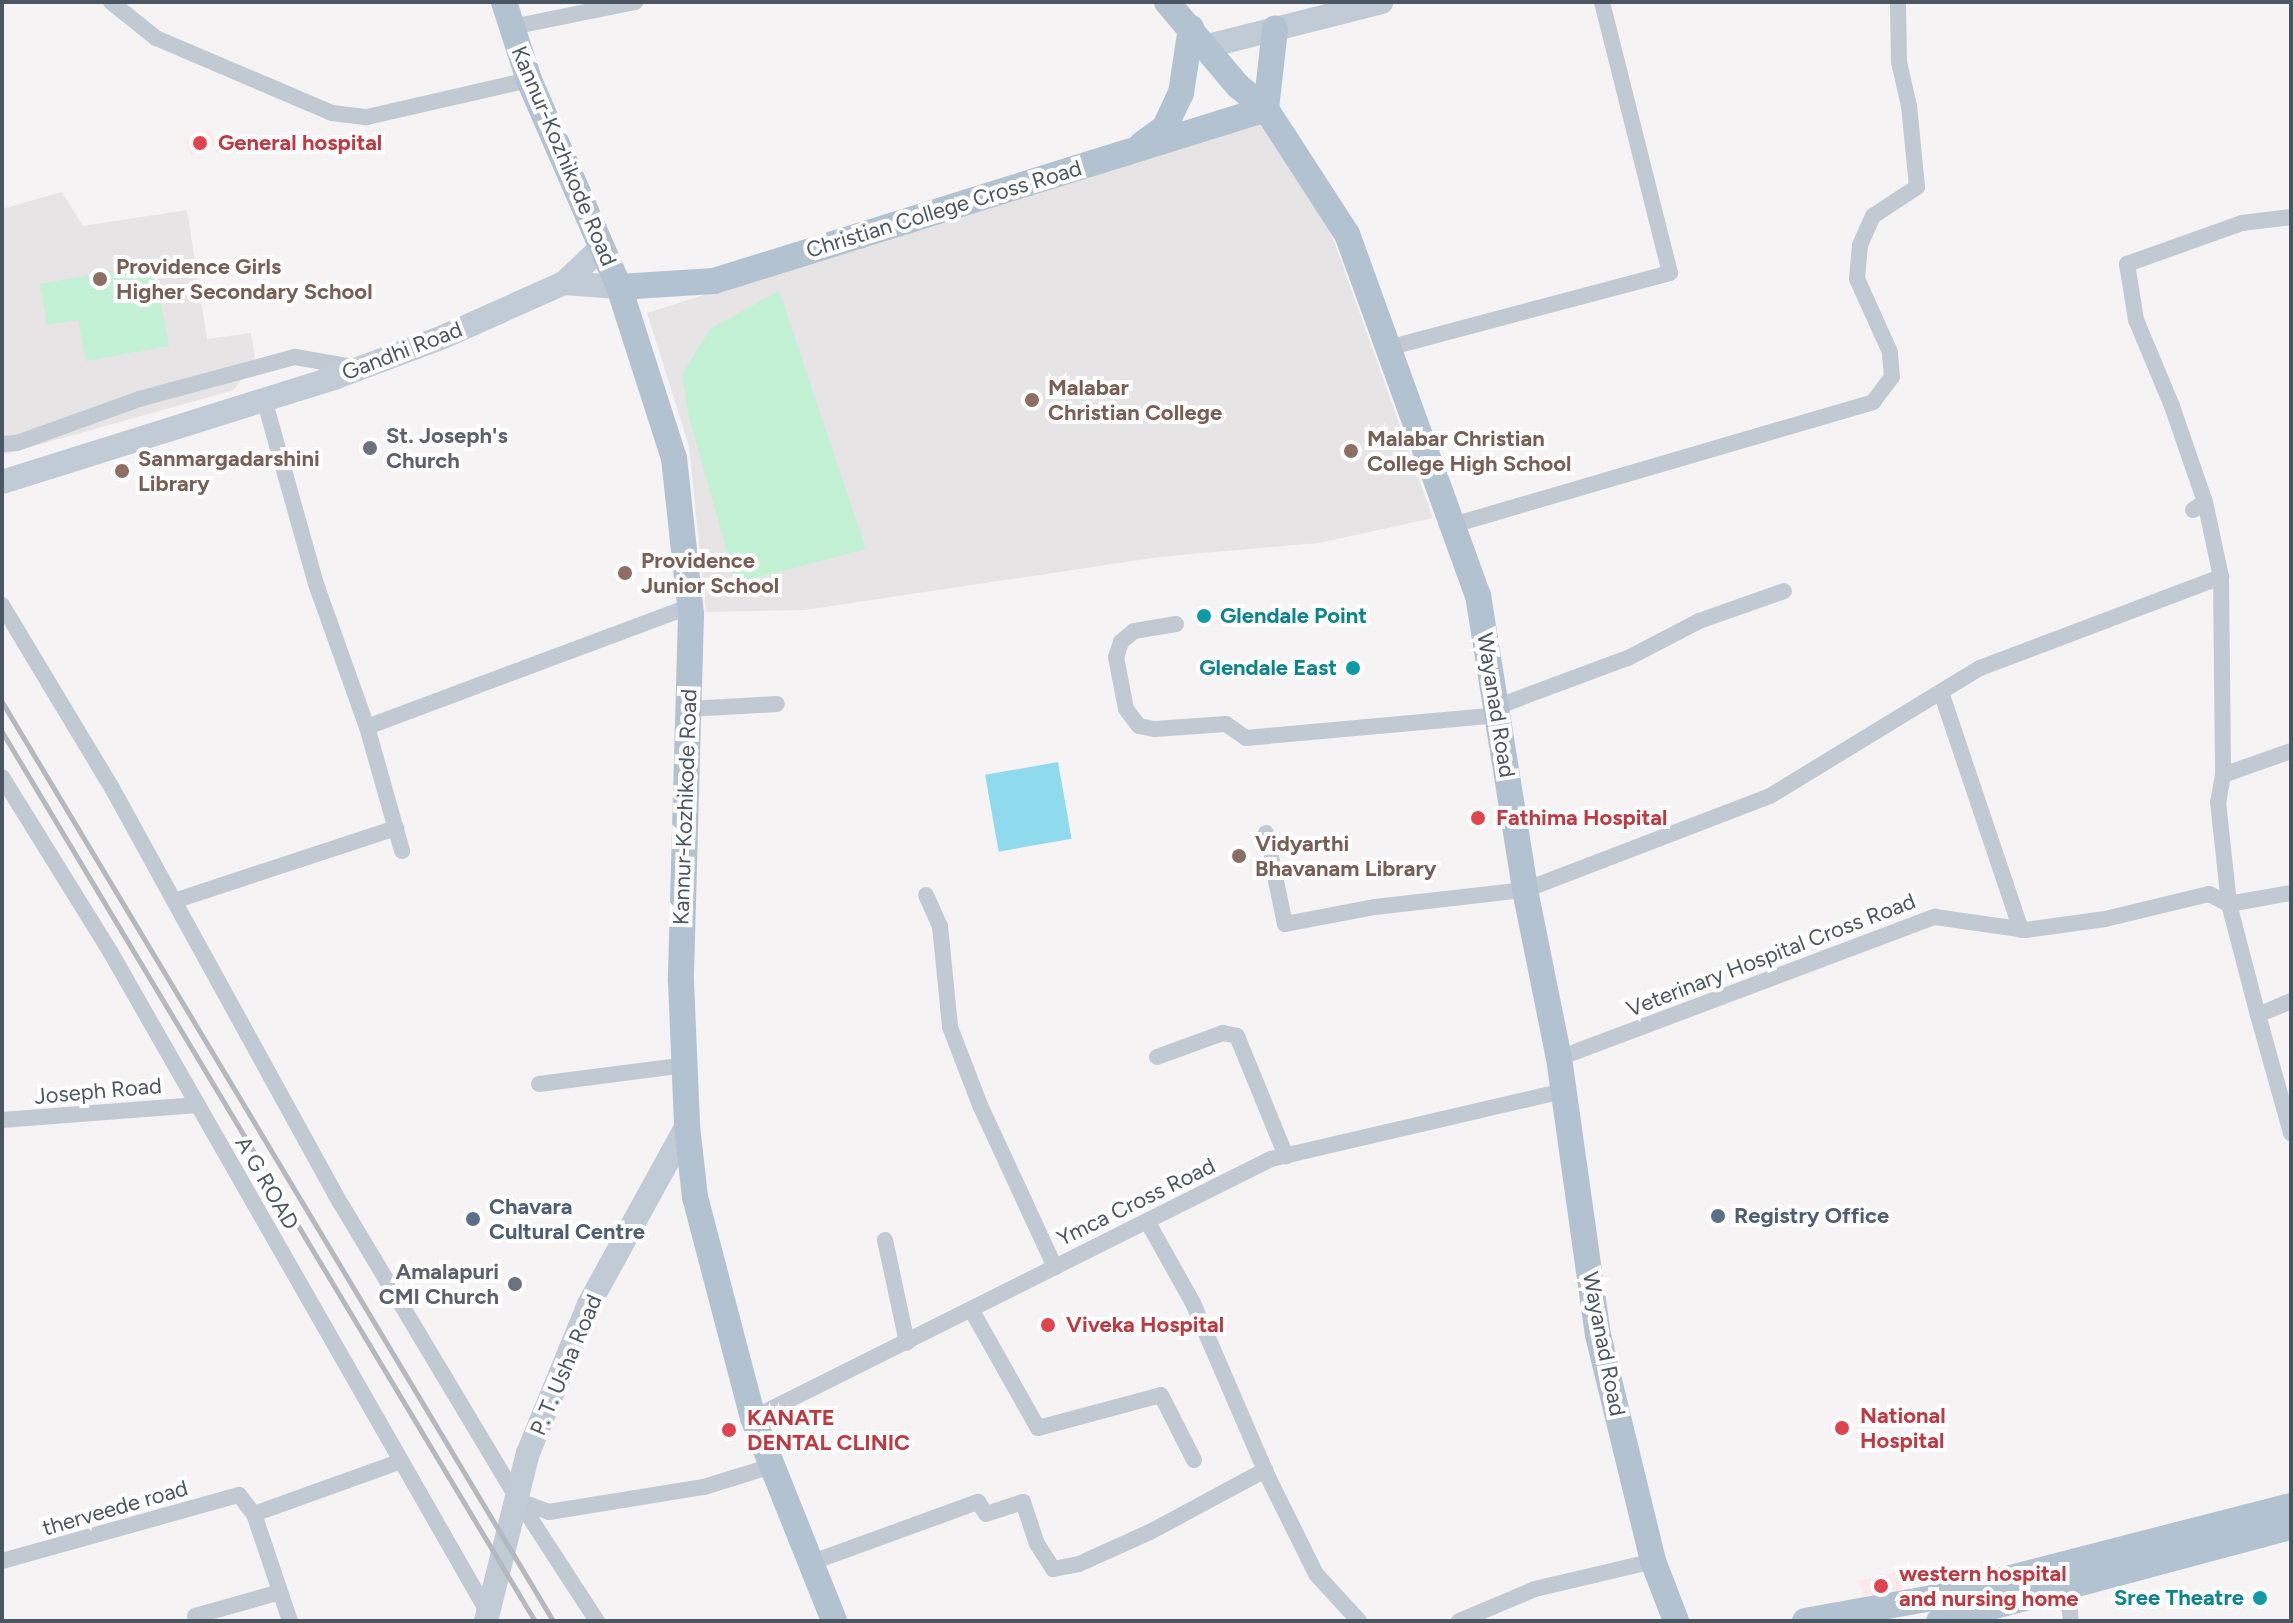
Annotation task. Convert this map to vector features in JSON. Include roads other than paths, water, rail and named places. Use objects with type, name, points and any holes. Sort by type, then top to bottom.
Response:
[{"type":"main road","name":"Kannur-Kozhikode Road","points":[[504,2],[529,80],[619,287],[674,458],[690,606],[681,981],[687,1126],[695,1197],[753,1418],[834,1621]]},
{"type":"main road","name":"Wayanad Road","points":[[1167,2],[1200,37],[1238,86],[1266,109],[1347,234],[1478,595],[1525,890],[1559,1058],[1598,1335],[1653,1561],[1676,1621]]},
{"type":"main road","points":[[1136,149],[1165,127],[1181,93],[1200,37],[1275,29],[1356,5],[1382,2]]},
{"type":"main road","points":[[1266,109],[1275,29]]},
{"type":"main road","name":"Christian College Cross Road","points":[[619,287],[714,281],[1266,109]]},
{"type":"main road","name":"Gandhi Road","points":[[2,482],[360,368],[443,337],[564,283],[602,247]]},
{"type":"main road","name":"Gandhi Road","points":[[564,283],[619,287]]},
{"type":"main road","name":"P. T. Usha Road","points":[[489,1618],[528,1453],[589,1304],[687,1126]]},
{"type":"main road","points":[[1939,1621],[2068,1589],[2140,1559],[2291,1506]]},
{"type":"main road","points":[[1805,1621],[2140,1559],[2291,1527]]},
{"type":"street","points":[[111,2],[156,38],[332,113],[367,117],[529,80]]},
{"type":"street","points":[[512,27],[635,2]]},
{"type":"street","points":[[1388,348],[1670,273],[1602,2]]},
{"type":"street","points":[[1453,525],[1873,402],[1892,377],[1890,352],[1857,279],[1860,245],[1873,216],[1917,187],[1909,106],[1899,62],[1898,2]]},
{"type":"street","points":[[2291,217],[2242,223],[2127,264],[2136,320],[2172,406],[2221,577],[2223,775],[2218,802],[2229,904],[2291,1133]]},
{"type":"street","points":[[2,444],[17,443],[139,399],[295,357],[360,368]]},
{"type":"street","points":[[264,399],[316,584],[367,727],[402,851]]},
{"type":"street","points":[[1266,833],[1285,924],[1375,907],[1525,890],[1770,796],[1980,668],[2221,577]]},
{"type":"street","points":[[1176,624],[1134,631],[1121,642],[1116,657],[1126,709],[1139,726],[1155,729],[1226,724],[1246,738],[1497,711],[1628,658],[1699,621],[1784,591]]},
{"type":"street","points":[[2,605],[112,788],[341,1204],[519,1501],[597,1621]]},
{"type":"street","points":[[367,727],[690,606]]},
{"type":"street","points":[[1941,692],[2021,930]]},
{"type":"street","points":[[688,709],[777,704]]},
{"type":"street","points":[[2223,775],[2291,751]]},
{"type":"street","name":"A G ROAD","points":[[2,777],[111,953],[489,1618]]},
{"type":"street","points":[[174,901],[396,828]]},
{"type":"street","name":"Veterinary Hospital Cross Road","points":[[1559,1058],[1935,917],[2021,930],[2105,919],[2209,894],[2229,904],[2291,893]]},
{"type":"street","points":[[926,895],[940,926],[950,1027],[980,1105],[1055,1267]]},
{"type":"street","points":[[2258,1015],[2291,1001]]},
{"type":"street","points":[[1157,1057],[1223,1033],[1237,1036],[1286,1156]]},
{"type":"street","points":[[539,1084],[685,1065]]},
{"type":"street","name":"Ymca Cross Road","points":[[753,1418],[1271,1159],[1563,1091]]},
{"type":"street","name":"Joseph Road","points":[[2,1120],[197,1105]]},
{"type":"street","points":[[1147,1221],[1193,1303],[1265,1470],[1316,1574],[1359,1621]]},
{"type":"street","points":[[885,1240],[907,1343]]},
{"type":"street","points":[[972,1311],[1038,1428],[1161,1395],[1194,1460]]},
{"type":"street","points":[[290,1621],[277,1593],[254,1514],[401,1461]]},
{"type":"street","points":[[519,1501],[549,1512],[704,1487],[772,1466]]},
{"type":"street","points":[[810,1563],[978,1502],[986,1514],[1023,1502],[1037,1544],[1053,1569],[1079,1564],[1150,1532],[1265,1470]]},
{"type":"street","name":"therveede road","points":[[2,1561],[239,1495],[254,1514]]},
{"type":"street","points":[[1459,1621],[1535,1589],[1653,1561]]},
{"type":"street","points":[[2068,1589],[2071,1621]]},
{"type":"street","points":[[195,1616],[277,1593]]},
{"type":"water","points":[[1058,762],[1072,839],[999,852],[985,775]]},
{"type":"railway","points":[[2,702],[553,1621]]},
{"type":"railway","points":[[2,732],[535,1621]]},
{"type":"place","name":"General hospital","points":[[200,143]]},
{"type":"place","name":"Providence Girls Higher Secondary School","points":[[100,279]]},
{"type":"place","name":"Malabar Christian College","points":[[1032,400]]},
{"type":"place","name":"St. Joseph's Church","points":[[370,448]]},
{"type":"place","name":"Malabar Christian College High School","points":[[1351,451]]},
{"type":"place","name":"Sanmargadarshini Library","points":[[122,471]]},
{"type":"place","name":"Providence Junior School","points":[[625,573]]},
{"type":"place","name":"Glendale Point","points":[[1204,616]]},
{"type":"place","name":"Glendale East","points":[[1353,668]]},
{"type":"place","name":"Fathima Hospital","points":[[1478,818]]},
{"type":"place","name":"Vidyarthi Bhavanam Library","points":[[1239,856]]},
{"type":"place","name":"Registry Office","points":[[1718,1216]]},
{"type":"place","name":"Chavara Cultural Centre","points":[[473,1219]]},
{"type":"place","name":"Amalapuri CMI Church","points":[[515,1284]]},
{"type":"place","name":"Viveka Hospital","points":[[1048,1325]]},
{"type":"place","name":"National Hospital","points":[[1842,1428]]},
{"type":"place","name":"KANATE DENTAL CLINIC","points":[[729,1430]]},
{"type":"place","name":"western hospital and nursing home","points":[[1881,1586]]},
{"type":"place","name":"Sree Theatre","points":[[2260,1598]]}]
